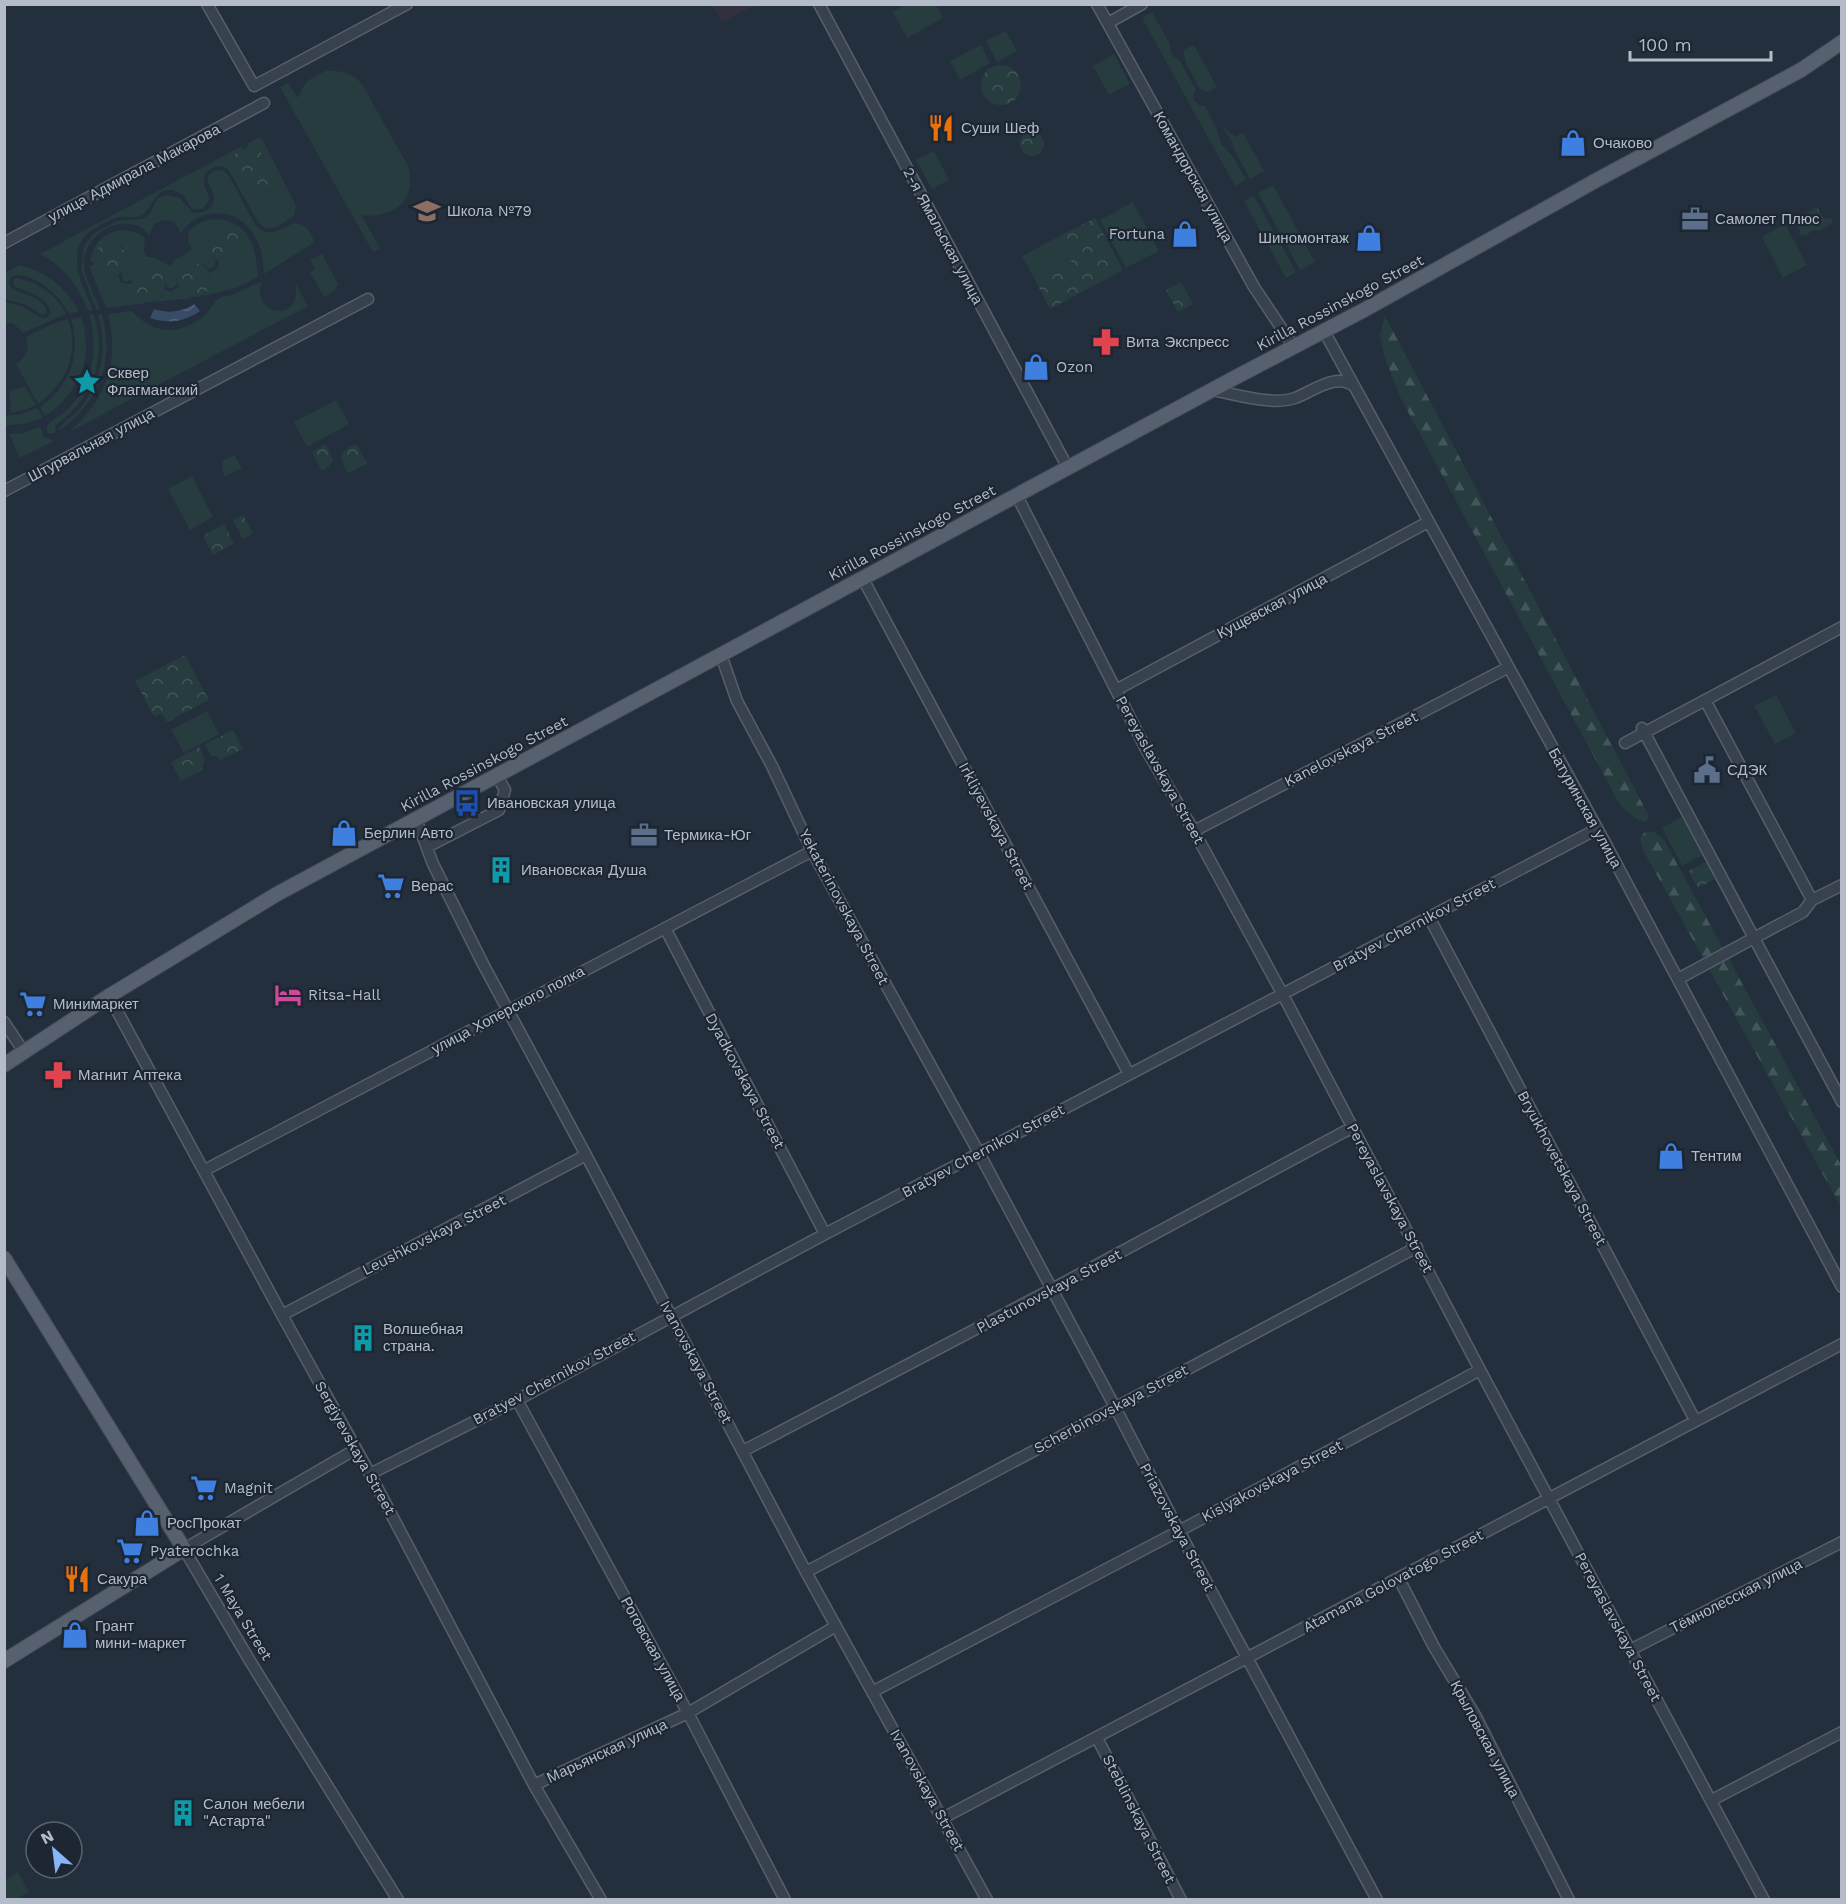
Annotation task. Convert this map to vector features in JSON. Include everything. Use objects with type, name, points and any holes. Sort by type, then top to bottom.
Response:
[{"type":"main road","name":"Kirilla Rossinskogo Street","points":[[4,1065],[247,911],[1324,331],[1604,176],[1802,70],[1842,42]]},
{"type":"main road","name":"1 Maya Street","points":[[4,1258],[182,1546]]},
{"type":"main road","points":[[4,1660],[118,1590],[182,1546]]},
{"type":"street","points":[[207,4],[254,86],[407,4]]},
{"type":"street","name":"2-я Ямальская улица","points":[[819,4],[1068,468]]},
{"type":"street","name":"Командорская улица","points":[[1097,4],[1254,287],[1294,347]]},
{"type":"street","points":[[1108,23],[1142,4]]},
{"type":"street","name":"улица Адмирала Макарова","points":[[4,243],[264,103]]},
{"type":"street","name":"Штурвальная улица","points":[[4,491],[368,299]]},
{"type":"street","name":"Батуринская улица","points":[[1324,331],[1597,829],[1842,1287]]},
{"type":"street","points":[[1212,390],[1283,401],[1341,381],[1355,387]]},
{"type":"street","name":"Pereyaslavskaya Street","points":[[1017,496],[1148,751],[1283,995],[1480,1370],[1764,1899]]},
{"type":"street","name":"Кущевская улица","points":[[1116,690],[1428,522]]},
{"type":"street","name":"Irkliyevskaya Street","points":[[863,579],[1129,1074]]},
{"type":"street","points":[[1625,743],[1643,730],[1705,700],[1842,627]]},
{"type":"street","name":"Yekaterinovskaya Street","points":[[721,655],[737,701],[772,766],[812,851],[979,1153]]},
{"type":"street","name":"Kanelovskaya Street","points":[[1194,831],[1508,668]]},
{"type":"street","points":[[1705,700],[1812,900]]},
{"type":"street","points":[[1643,730],[1842,1102]]},
{"type":"street","points":[[427,847],[499,810],[505,790],[496,776]]},
{"type":"street","name":"Ivanovskaya Street","points":[[416,819],[452,903],[670,1316],[806,1572],[987,1899]]},
{"type":"street","name":"Bratyev Chernikov Street","points":[[370,1474],[517,1400],[825,1234],[1597,829]]},
{"type":"street","name":"улица Хоперского полка","points":[[205,1170],[812,851]]},
{"type":"street","points":[[1678,979],[1803,912],[1812,900],[1842,885]]},
{"type":"street","name":"Bryukhovetskaya Street","points":[[1429,917],[1695,1420]]},
{"type":"street","name":"Dyadkovskaya Street","points":[[665,928],[825,1234]]},
{"type":"street","name":"Sergiyevskaya Street","points":[[110,996],[370,1474],[534,1785],[601,1899]]},
{"type":"street","points":[[4,1022],[24,1052]]},
{"type":"street","name":"Plastunovskaya Street","points":[[743,1451],[1052,1289],[1353,1127]]},
{"type":"street","name":"Priazovskaya Street","points":[[979,1153],[1377,1899]]},
{"type":"street","name":"Leushkovskaya Street","points":[[282,1315],[586,1155]]},
{"type":"street","name":"Scherbinovskaya Street","points":[[806,1572],[1417,1247]]},
{"type":"street","name":"Atamana Golovatogo Street","points":[[943,1818],[1842,1344]]},
{"type":"street","name":"Kislyakovskaya Street","points":[[872,1692],[1480,1370]]},
{"type":"street","name":"Роговская улица","points":[[517,1400],[688,1713],[786,1899]]},
{"type":"street","points":[[182,1546],[356,1449]]},
{"type":"street","name":"Тёмнолесская улица","points":[[1630,1650],[1842,1542]]},
{"type":"street","name":"1 Maya Street","points":[[182,1546],[250,1661],[398,1899]]},
{"type":"street","name":"Крыловская улица","points":[[1399,1579],[1434,1647],[1475,1715],[1569,1899]]},
{"type":"street","name":"Марьянская улица","points":[[534,1785],[688,1713],[836,1626]]},
{"type":"street","points":[[1712,1800],[1842,1732]]},
{"type":"street","name":"Steblinskaya Street","points":[[1097,1738],[1181,1899]]},
{"type":"shaded area","points":[[712,5],[755,5],[722,22]]},
{"type":"green space","points":[[907,4],[936,5],[943,18],[907,38],[893,12]]},
{"type":"green space","points":[[1152,12],[1169,42],[1172,55],[1180,61],[1196,90],[1193,95],[1194,101],[1205,106],[1221,144],[1233,157],[1246,180],[1235,186],[1142,18]]},
{"type":"green space","points":[[1006,31],[1017,51],[997,62],[986,41]]},
{"type":"green space","points":[[981,45],[990,63],[960,80],[950,61]]},
{"type":"green space","points":[[1194,45],[1217,87],[1208,92],[1200,89],[1186,64],[1183,50]]},
{"type":"green space","points":[[1114,54],[1130,84],[1109,95],[1093,66]]},
{"type":"green space","points":[[1001,65],[1015,71],[1021,85],[1015,99],[1001,105],[987,99],[981,85],[987,71]]},
{"type":"green space","points":[[326,71],[346,73],[362,84],[408,166],[409,189],[400,205],[383,214],[361,215],[380,248],[373,252],[280,87],[288,83],[298,98],[309,81]]},
{"type":"green space","points":[[1221,125],[1235,137],[1243,133],[1264,171],[1250,179],[1232,141]]},
{"type":"green space","points":[[1032,132],[1041,135],[1044,144],[1041,153],[1032,156],[1023,153],[1020,144],[1023,135]]},
{"type":"green space","points":[[259,137],[296,205],[294,216],[275,228],[264,228],[258,222],[228,169],[216,167],[209,170],[204,177],[209,200],[203,209],[192,209],[181,194],[166,190],[160,193],[143,214],[137,217],[115,218],[86,235],[77,254],[77,266],[93,310],[88,311],[75,285],[63,271],[40,254],[242,146],[243,149],[234,154],[270,191],[275,182],[256,142],[248,146],[247,144]]},
{"type":"green space","points":[[256,142],[275,182],[270,191],[263,193],[252,188],[243,175],[234,154]]},
{"type":"green space","points":[[934,151],[949,180],[932,189],[916,160]]},
{"type":"green space","points":[[217,170],[224,171],[229,176],[255,224],[262,230],[275,232],[298,223],[307,229],[315,242],[264,274],[261,250],[255,237],[248,227],[230,215],[219,213],[198,218],[181,233],[174,222],[164,220],[154,224],[149,235],[141,227],[131,224],[110,227],[92,241],[84,261],[87,279],[100,309],[96,309],[81,269],[84,247],[92,235],[117,221],[143,219],[150,213],[158,198],[166,195],[180,198],[192,212],[207,210],[212,206],[214,198],[207,179]]},
{"type":"green space","points":[[1273,185],[1315,262],[1300,270],[1258,193]]},
{"type":"green space","points":[[1254,196],[1296,272],[1286,278],[1244,201]]},
{"type":"green space","points":[[1133,202],[1159,251],[1126,268],[1100,220]]},
{"type":"green space","points":[[1817,207],[1824,219],[1832,218],[1832,223],[1819,231],[1812,230],[1806,236],[1800,234],[1794,220]]},
{"type":"green space","points":[[1095,218],[1123,270],[1050,309],[1036,282],[1072,263],[1058,237]]},
{"type":"green space","points":[[216,219],[237,225],[244,231],[253,246],[258,277],[235,288],[203,296],[210,285],[210,272],[218,268],[219,261],[231,261],[212,233],[209,247],[215,260],[215,266],[210,269],[202,264],[176,278],[177,285],[171,289],[165,282],[132,278],[127,282],[123,281],[127,255],[120,245],[93,262],[90,261],[97,244],[103,237],[119,231],[128,231],[145,238],[144,251],[147,257],[152,257],[170,266],[191,250],[187,233],[200,223]]},
{"type":"green space","points":[[1785,224],[1807,265],[1783,278],[1762,237]]},
{"type":"green space","points":[[225,228],[237,233],[242,245],[237,257],[225,262],[213,257],[208,245],[213,233]]},
{"type":"green space","points":[[1058,237],[1072,263],[1036,282],[1022,256]]},
{"type":"green space","points":[[110,243],[122,248],[127,260],[122,272],[110,277],[98,272],[93,260],[98,248]]},
{"type":"green space","points":[[322,254],[338,284],[335,291],[324,297],[310,272],[315,269],[310,260]]},
{"type":"green space","points":[[194,263],[206,268],[211,280],[206,292],[194,297],[182,292],[177,280],[182,268]]},
{"type":"green space","points":[[20,265],[47,276],[68,295],[79,311],[69,314],[53,292],[36,280],[19,275],[11,277],[9,282],[11,288],[38,300],[47,313],[42,315],[27,305],[5,299],[5,273]]},
{"type":"green space","points":[[94,265],[104,275],[110,277],[118,275],[121,283],[131,284],[136,296],[147,303],[106,308],[89,266]]},
{"type":"green space","points":[[148,268],[160,273],[165,285],[160,297],[148,302],[136,297],[131,285],[136,273]]},
{"type":"green space","points":[[18,278],[33,283],[52,295],[66,314],[23,333],[13,323],[5,323],[5,302],[24,307],[41,318],[47,318],[50,313],[49,307],[42,299],[14,286],[13,279]]},
{"type":"green space","points":[[262,281],[260,293],[263,302],[269,308],[277,311],[285,310],[292,305],[296,296],[295,282],[308,306],[69,432],[92,407],[107,379],[112,348],[108,314],[132,311],[140,319],[157,328],[175,330],[203,317],[219,298]]},
{"type":"green space","points":[[1181,282],[1193,304],[1178,312],[1166,290]]},
{"type":"green space","points":[[178,287],[193,298],[155,302],[162,296],[165,289],[171,292]]},
{"type":"green space","points":[[102,314],[106,332],[106,348],[105,364],[100,380],[94,394],[84,407],[59,431],[85,401],[97,378],[102,354],[98,315]]},
{"type":"green space","points":[[89,315],[94,315],[99,339],[94,376],[84,397],[74,410],[55,426],[55,433],[50,434],[47,426],[69,408],[84,388],[89,376],[93,340]]},
{"type":"green space","points":[[1385,316],[1649,816],[1646,822],[1638,820],[1620,805],[1400,397],[1384,355],[1380,335]]},
{"type":"green space","points":[[81,317],[86,346],[81,372],[67,396],[45,416],[40,407],[50,399],[66,379],[74,357],[74,332],[71,319]]},
{"type":"green space","points":[[68,319],[72,344],[68,366],[56,387],[38,404],[16,364],[26,353],[28,345],[26,337]]},
{"type":"green space","points":[[25,386],[36,405],[11,413],[9,391]]},
{"type":"green space","points":[[336,400],[349,424],[307,447],[294,422]]},
{"type":"green space","points":[[37,408],[43,418],[5,426],[5,416],[22,414]]},
{"type":"green space","points":[[40,427],[44,437],[54,441],[20,458],[9,434],[20,434]]},
{"type":"green space","points":[[326,444],[333,460],[322,471],[312,452]]},
{"type":"green space","points":[[356,444],[367,463],[348,473],[342,463],[342,455]]},
{"type":"green space","points":[[234,455],[242,468],[224,477],[222,461]]},
{"type":"green space","points":[[192,476],[213,517],[190,530],[168,489]]},
{"type":"green space","points":[[243,515],[253,534],[243,539],[233,520]]},
{"type":"green space","points":[[224,524],[234,544],[213,555],[203,536]]},
{"type":"green space","points":[[185,655],[209,700],[167,722],[162,713],[154,717],[135,681]]},
{"type":"green space","points":[[1776,695],[1796,733],[1775,744],[1754,706]]},
{"type":"green space","points":[[207,711],[219,734],[184,753],[171,730]]},
{"type":"green space","points":[[233,730],[243,749],[221,760],[216,756],[211,756],[205,744]]},
{"type":"green space","points":[[199,747],[205,759],[203,770],[181,781],[171,762]]},
{"type":"green space","points":[[1682,817],[1703,855],[1682,866],[1662,828]]},
{"type":"green space","points":[[1645,832],[1654,832],[1664,840],[1841,1165],[1841,1207],[1643,850],[1640,838]]},
{"type":"green space","points":[[1706,862],[1715,879],[1698,888],[1688,871]]},
{"type":"green space","points":[[18,1872],[29,1892],[15,1899],[5,1899],[5,1880]]},
{"type":"water","points":[[194,304],[200,311],[182,320],[163,321],[150,318],[154,309],[175,311]]},
{"type":"place","name":"Суши Шеф","points":[[941,128]]},
{"type":"place","name":"Очаково","points":[[1573,143]]},
{"type":"place","name":"Школа №79","points":[[427,211]]},
{"type":"place","name":"Самолет Плюс","points":[[1695,219]]},
{"type":"place","name":"Fortuna","points":[[1185,234]]},
{"type":"place","name":"Шиномонтаж","points":[[1369,238]]},
{"type":"place","name":"Вита Экспресс","points":[[1106,342]]},
{"type":"place","name":"Ozon","points":[[1036,367]]},
{"type":"place","name":"Сквер Флагманский","points":[[87,382]]},
{"type":"place","name":"СДЭК","points":[[1707,770]]},
{"type":"place","name":"Ивановская улица","points":[[467,803]]},
{"type":"place","name":"Берлин Авто","points":[[344,833]]},
{"type":"place","name":"Термика-Юг","points":[[644,835]]},
{"type":"place","name":"Ивановская Душа","points":[[501,870]]},
{"type":"place","name":"Верас","points":[[391,886]]},
{"type":"place","name":"Ritsa-Hall","points":[[288,995]]},
{"type":"place","name":"Минимаркет","points":[[33,1004]]},
{"type":"place","name":"Магнит Аптека","points":[[58,1075]]},
{"type":"place","name":"Тентим","points":[[1671,1156]]},
{"type":"place","name":"Волшебная страна.","points":[[363,1338]]},
{"type":"place","name":"Magnit","points":[[204,1488]]},
{"type":"place","name":"РосПрокат","points":[[147,1523]]},
{"type":"place","name":"Pyaterochka","points":[[130,1551]]},
{"type":"place","name":"Сакура","points":[[77,1579]]},
{"type":"place","name":"Грант мини-маркет","points":[[75,1635]]},
{"type":"place","name":"Салон мебели \"Астарта\"","points":[[183,1813]]}]
